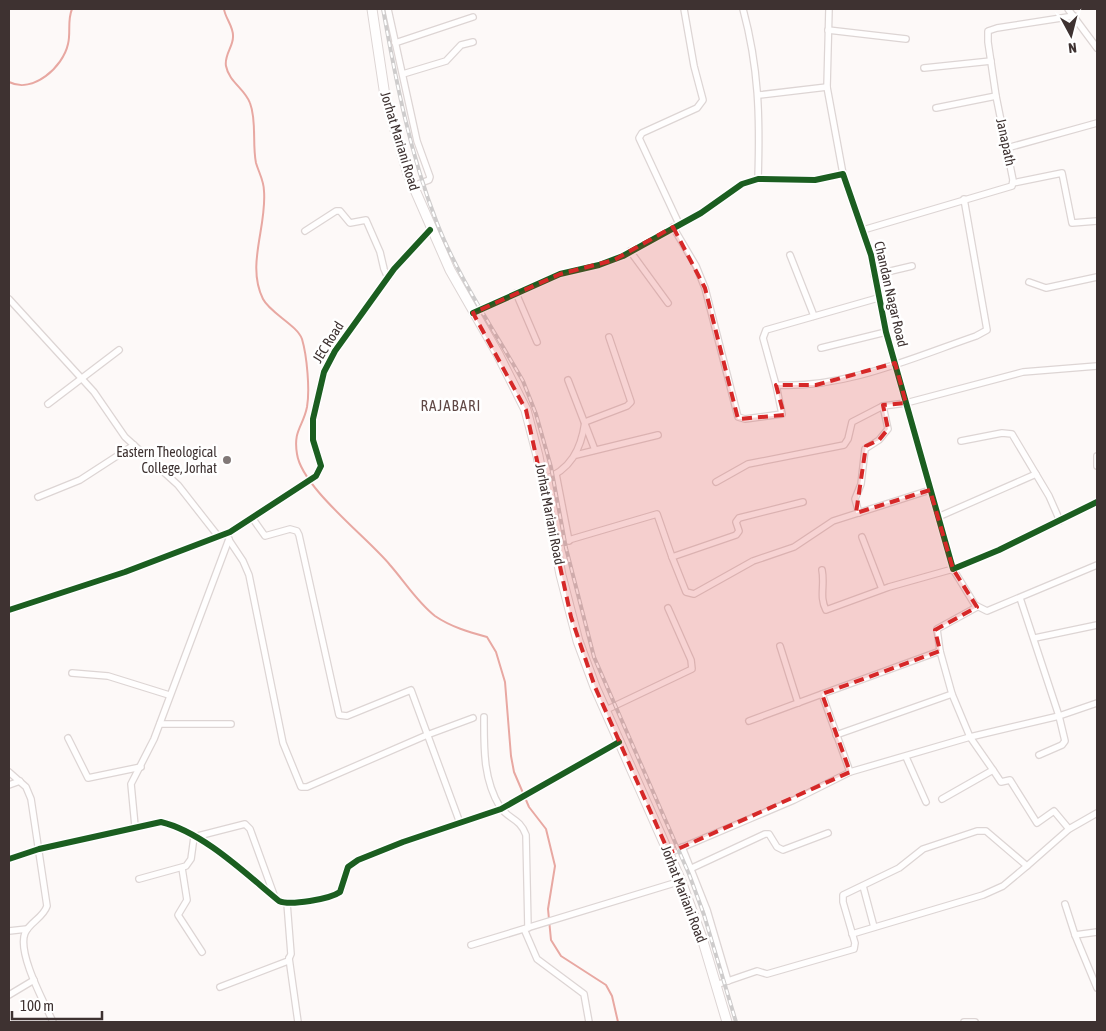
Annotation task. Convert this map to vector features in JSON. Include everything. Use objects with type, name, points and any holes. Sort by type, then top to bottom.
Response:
[{"type":"highway","name":"Jorhat Mariani Road","points":[[372,9],[390,118],[412,186],[430,230],[450,270],[498,354],[526,410],[578,641],[595,688],[681,881],[716,985],[726,1022]]},
{"type":"street","points":[[388,9],[418,141],[430,177],[429,180],[412,186]]},
{"type":"street","points":[[684,9],[694,66],[703,100],[697,108],[642,133],[639,138],[676,226],[705,288],[738,417],[782,414],[763,334],[772,328],[878,298]]},
{"type":"street","points":[[743,9],[750,38],[759,95],[758,179]]},
{"type":"street","name":"Chandan Nagar Road","points":[[829,9],[827,87],[843,174],[863,230],[894,363],[953,569],[977,607]]},
{"type":"street","points":[[1068,9],[1097,48]]},
{"type":"street","name":"Janapath","points":[[863,230],[964,199],[1008,188],[1014,183],[996,96],[987,36],[991,29],[1074,16]]},
{"type":"street","points":[[396,43],[473,18]]},
{"type":"street","points":[[828,30],[906,39]]},
{"type":"street","points":[[403,74],[446,61],[461,46],[474,42]]},
{"type":"street","points":[[924,68],[991,62]]},
{"type":"street","points":[[759,95],[827,87]]},
{"type":"street","points":[[936,108],[996,96]]},
{"type":"street","points":[[1007,148],[1097,123]]},
{"type":"street","points":[[473,313],[560,274],[606,262],[630,251],[709,208],[742,184],[758,179],[815,180],[843,174]]},
{"type":"street","points":[[1014,183],[1062,174],[1072,223],[1097,221]]},
{"type":"street","points":[[776,385],[816,385],[894,363],[976,336],[988,330],[964,199]]},
{"type":"street","points":[[305,231],[336,211],[340,211],[350,223],[366,220],[380,252],[388,278]]},
{"type":"street","name":"JEC Road","points":[[9,610],[125,572],[230,532],[304,486],[316,476],[321,466],[313,440],[313,419],[324,372],[335,351],[388,278],[430,230]]},
{"type":"street","points":[[630,251],[668,303]]},
{"type":"street","points":[[790,255],[814,316]]},
{"type":"street","points":[[874,275],[912,266]]},
{"type":"street","points":[[1029,282],[1046,288],[1097,277]]},
{"type":"street","points":[[516,293],[537,342]]},
{"type":"street","points":[[9,299],[99,398],[125,437],[178,484],[218,536]]},
{"type":"street","points":[[820,348],[886,332]]},
{"type":"street","points":[[586,422],[627,406],[631,402],[609,337]]},
{"type":"street","points":[[48,404],[119,350]]},
{"type":"street","points":[[716,482],[748,464],[844,445],[848,439],[852,422],[883,406],[906,403],[1023,372],[1097,366]]},
{"type":"street","points":[[568,380],[586,422],[595,450]]},
{"type":"street","points":[[859,513],[856,499],[861,484],[865,450],[879,440],[888,429],[883,406]]},
{"type":"street","points":[[576,455],[586,422]]},
{"type":"street","points":[[961,441],[1009,432],[1014,436],[1060,521]]},
{"type":"street","points":[[543,480],[556,474],[576,455],[658,434]]},
{"type":"street","points":[[38,497],[80,480],[134,445]]},
{"type":"street","points":[[1097,456],[1097,466]]},
{"type":"street","points":[[556,474],[569,541]]},
{"type":"street","points":[[938,518],[1036,474]]},
{"type":"street","points":[[555,544],[657,514],[686,592],[694,594],[753,560],[800,544],[828,523],[930,490]]},
{"type":"street","points":[[672,557],[736,535],[739,531],[736,522],[739,518],[802,502]]},
{"type":"street","points":[[822,570],[825,586],[822,597],[826,610],[882,589],[953,569],[1060,521],[1097,502]]},
{"type":"street","points":[[253,519],[265,536],[290,529],[297,531],[299,535],[339,715],[347,716],[411,690],[460,823]]},
{"type":"street","points":[[135,826],[131,784],[141,767],[160,724],[230,532]]},
{"type":"street","points":[[862,537],[882,589]]},
{"type":"street","points":[[228,540],[243,561],[249,575],[283,743],[301,787],[308,787],[426,735],[473,718]]},
{"type":"street","points":[[1070,829],[1054,811],[1036,822],[1010,780],[1000,782],[970,737],[952,694],[936,629],[977,607],[982,610],[992,610],[1097,565]]},
{"type":"street","points":[[1020,598],[1035,638],[1059,716],[1064,743],[1039,755]]},
{"type":"street","points":[[606,710],[692,668],[691,660],[668,608]]},
{"type":"street","points":[[1035,638],[1097,625]]},
{"type":"street","points":[[780,646],[798,702]]},
{"type":"street","points":[[749,721],[940,651]]},
{"type":"street","points":[[72,673],[108,676],[169,695]]},
{"type":"street","points":[[822,694],[850,772]]},
{"type":"street","points":[[836,735],[952,694]]},
{"type":"street","points":[[669,853],[794,800],[850,772],[970,737],[1059,716],[1097,703]]},
{"type":"street","points":[[484,717],[484,763],[501,809],[520,822],[526,835],[526,928],[537,959],[584,994],[589,1022]]},
{"type":"street","points":[[160,724],[231,724]]},
{"type":"street","points":[[68,738],[88,778],[141,767]]},
{"type":"street","points":[[9,859],[39,849],[135,826],[161,822],[177,827],[194,837],[228,859],[275,897],[287,903],[334,896],[343,888],[347,870],[352,864],[396,845],[501,809],[619,742]]},
{"type":"street","points":[[906,757],[926,802]]},
{"type":"street","points":[[942,799],[993,770]]},
{"type":"street","points":[[9,772],[26,787],[31,799],[47,906],[43,914],[27,928],[9,931]]},
{"type":"street","points":[[9,786],[20,781]]},
{"type":"street","points":[[852,934],[983,895],[1003,886],[1070,829],[1097,813]]},
{"type":"street","points":[[194,837],[237,825],[247,826],[275,897]]},
{"type":"street","points":[[716,985],[756,971],[767,974],[851,951],[855,947],[842,898],[846,893],[903,866],[923,849],[982,830],[991,834],[1027,866]]},
{"type":"street","points":[[692,868],[766,834],[769,834],[777,847],[783,850],[828,833]]},
{"type":"street","points":[[139,879],[182,868],[190,862],[194,837]]},
{"type":"street","points":[[682,847],[692,868],[707,910],[728,981]]},
{"type":"street","points":[[182,868],[187,900],[178,914],[202,952]]},
{"type":"street","points":[[470,945],[681,881]]},
{"type":"street","points":[[863,886],[874,928]]},
{"type":"street","points":[[287,903],[289,958],[298,1022]]},
{"type":"street","points":[[1066,904],[1075,935],[1097,988]]},
{"type":"street","points":[[27,928],[23,944],[34,980],[52,1022]]},
{"type":"street","points":[[1075,935],[1097,932]]},
{"type":"street","points":[[220,987],[285,962],[289,958]]},
{"type":"street","points":[[9,994],[34,980]]},
{"type":"street","points":[[964,1022],[976,1022]]},
{"type":"highlighted area","points":[[673,227],[705,288],[738,419],[784,415],[776,385],[816,385],[895,363],[906,403],[883,405],[888,429],[879,440],[866,446],[856,513],[930,490],[953,569],[977,607],[935,630],[940,651],[822,694],[850,772],[669,853],[595,687],[571,617],[526,410],[473,313],[560,274],[614,260]]},
{"type":"waterway","points":[[9,82],[18,85],[37,81],[46,76],[60,61],[68,44],[72,9]]},
{"type":"waterway","points":[[224,9],[233,33],[233,41],[226,58],[226,66],[230,77],[245,94],[250,103],[253,117],[256,163],[264,187],[263,218],[256,273],[258,286],[266,304],[299,334],[305,354],[308,400],[296,439],[297,454],[302,467],[323,497],[380,554],[417,598],[435,616],[454,626],[487,637],[496,652],[505,682],[514,772],[529,807],[546,829],[555,866],[548,909],[551,940],[561,956],[606,985],[612,996],[618,1022]]},
{"type":"railway","points":[[383,9],[411,144],[427,197],[455,263],[523,381],[536,414],[551,467],[566,548],[594,657],[689,874],[704,915],[736,1022]]},
{"type":"cycle path","points":[[473,313],[560,274],[599,265],[623,256],[701,213],[742,184],[758,179],[815,180],[843,174],[871,255],[886,332],[953,569],[999,550],[1097,502]]},
{"type":"cycle path","points":[[9,610],[125,572],[230,532],[316,476],[321,466],[313,440],[313,419],[324,372],[335,351],[394,269],[430,230]]},
{"type":"cycle path","points":[[9,859],[39,849],[161,822],[177,827],[208,844],[279,901],[292,903],[319,899],[340,892],[348,867],[358,860],[403,842],[501,809],[619,742]]},
{"type":"place","name":"Eastern Theological College, Jorhat","points":[[227,460]]},
{"type":"district","name":"RAJABARI","points":[[451,406]]}]
